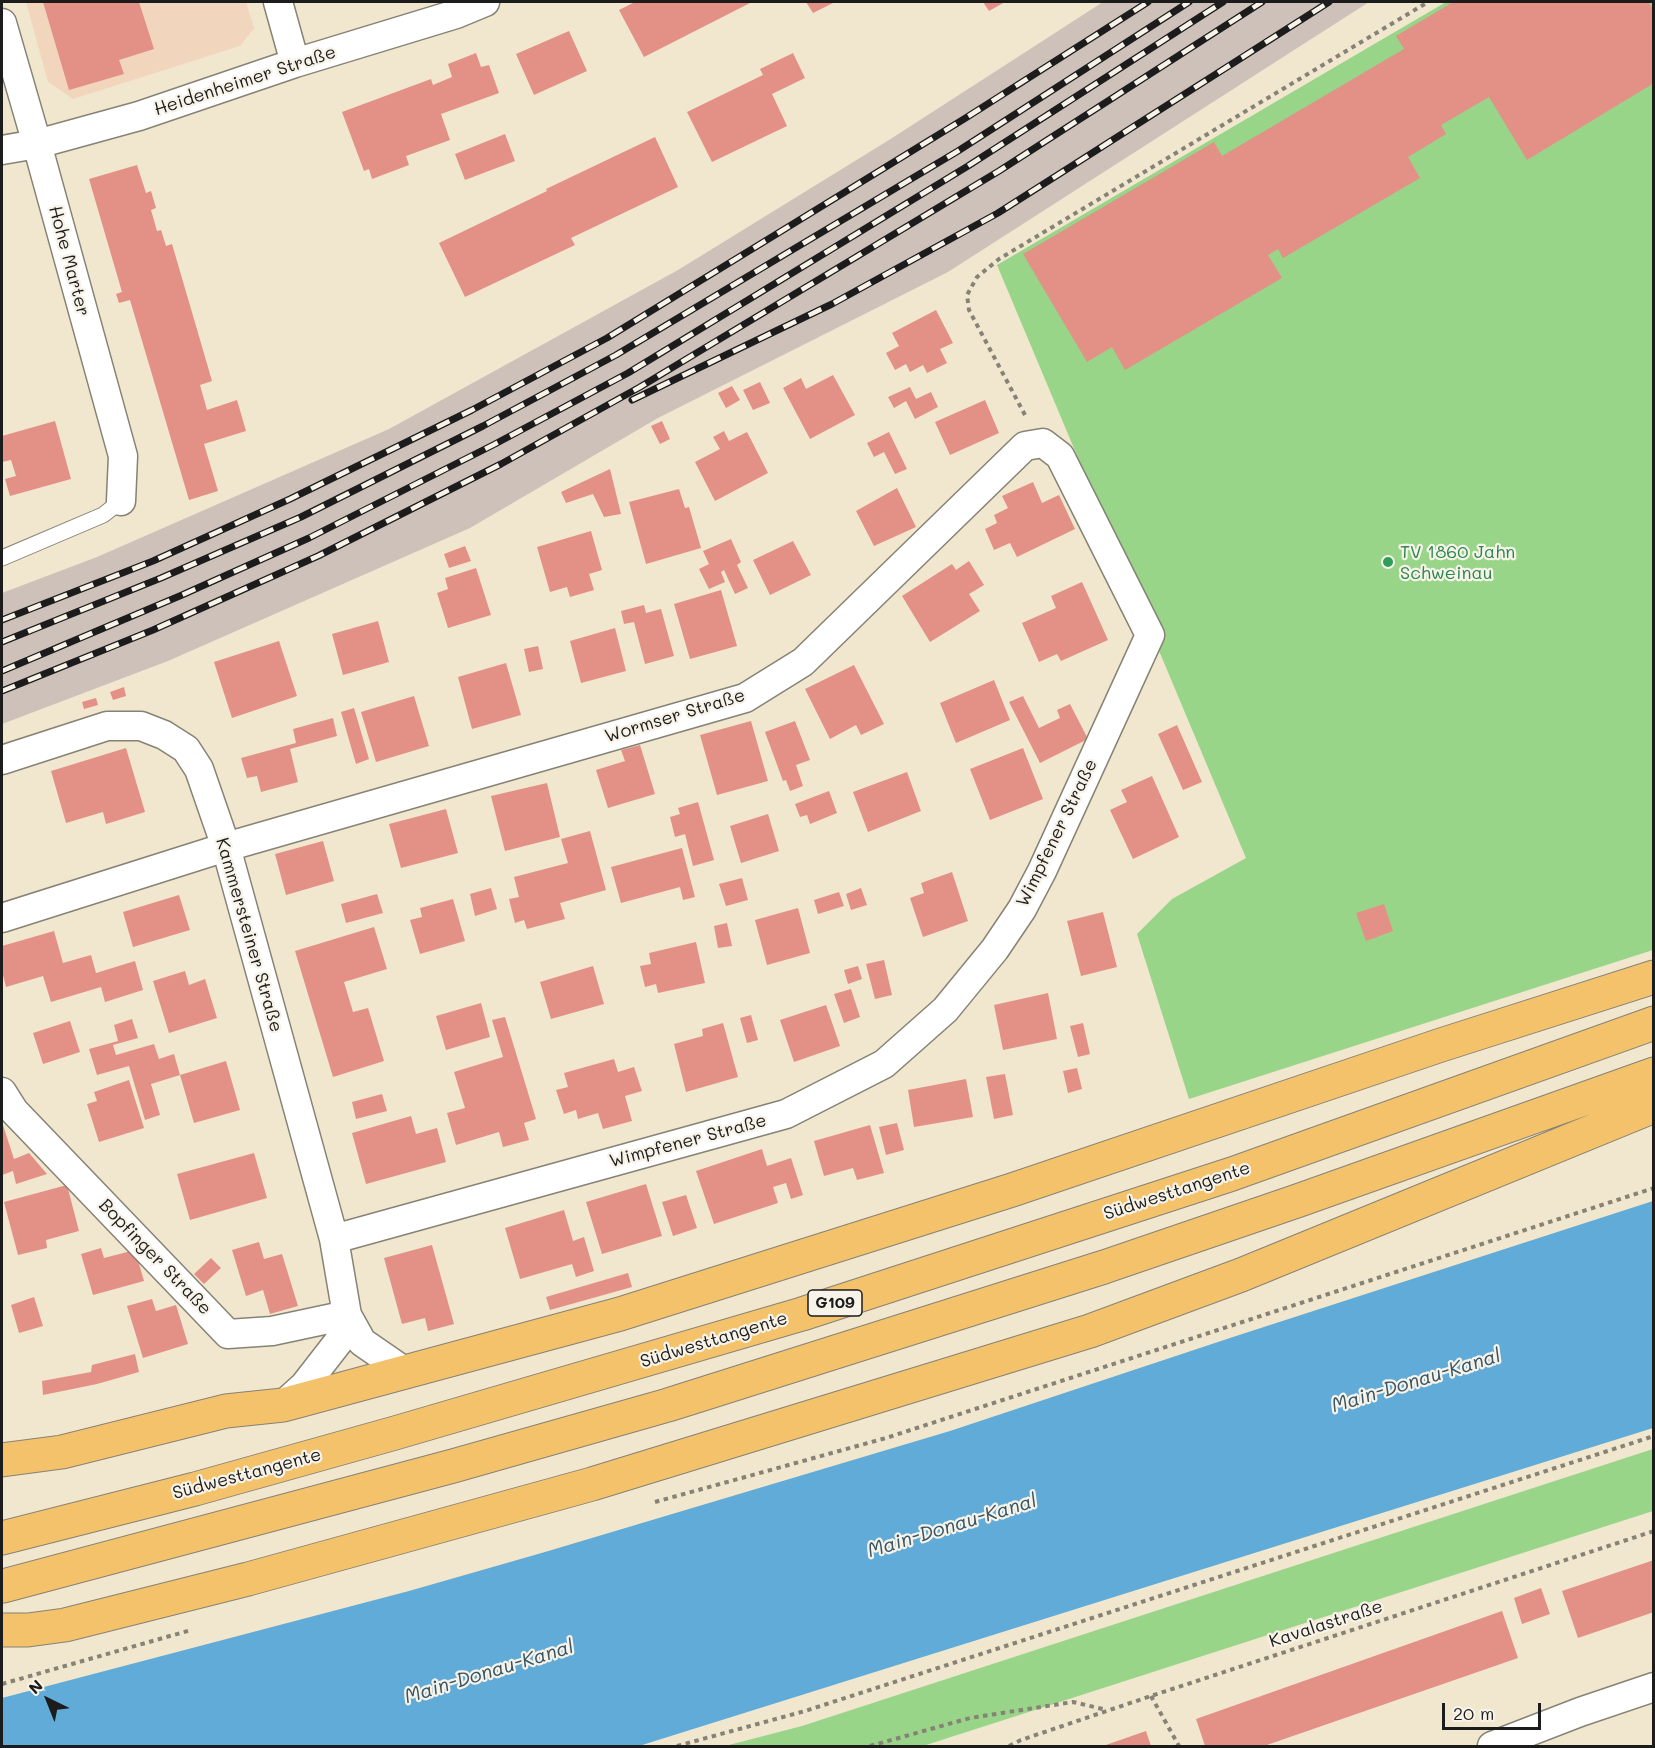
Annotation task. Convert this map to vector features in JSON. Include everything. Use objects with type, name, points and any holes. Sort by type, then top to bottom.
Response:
[{"type":"highway","points":[[2,1460],[55,1453],[226,1411],[283,1405],[620,1314],[1012,1190],[1442,1045],[1653,977]]},
{"type":"highway","name":"Südwesttangente","points":[[2,1538],[195,1489],[395,1433],[802,1314],[1232,1174],[1653,1023]]},
{"type":"highway","name":"G109","points":[[9,1615],[194,1537],[453,1466],[712,1391],[1136,1256],[1653,1074]]},
{"type":"highway","points":[[2,1653],[9,1615],[65,1625],[248,1579],[592,1484],[1090,1331],[1241,1275],[1653,1106]]},
{"type":"highway","points":[[2,1485],[55,1453]]},
{"type":"street","points":[[278,2],[295,63]]},
{"type":"street","name":"Heidenheimer Straße","points":[[2,150],[38,144],[139,116],[295,63],[456,14],[485,2]]},
{"type":"street","name":"Hohe Marter","points":[[2,23],[38,144],[123,456],[121,501]]},
{"type":"street","name":"Wormser Straße","points":[[226,847],[745,698],[803,662],[1025,446],[1043,443]]},
{"type":"street","name":"Wimpfener Straße","points":[[334,1239],[786,1114],[884,1064],[945,1010],[995,949],[1022,909],[1042,871],[1149,635],[1060,456],[1043,443]]},
{"type":"street","name":"Kammersteiner Straße","points":[[2,760],[107,726],[141,726],[186,749],[199,769],[226,847],[334,1239],[347,1315],[362,1342],[407,1373]]},
{"type":"street","points":[[2,918],[226,847]]},
{"type":"street","name":"Bopfinger Straße","points":[[2,1092],[14,1111],[228,1334],[272,1331],[347,1315]]},
{"type":"street","name":"Kammersteiner Straße","points":[[283,1405],[304,1386],[339,1341],[347,1315]]},
{"type":"street","points":[[1492,1746],[1653,1687]]},
{"type":"lane","points":[[2,558],[103,515],[121,501]]},
{"type":"path","points":[[1043,443],[1027,418],[969,310],[967,295],[977,277],[1009,253],[1428,2]]},
{"type":"path","points":[[677,1746],[805,1711],[1653,1436]]},
{"type":"path","name":"Kavalastraße","points":[[1009,1746],[1107,1710],[1653,1531]]},
{"type":"path","points":[[1151,1696],[1179,1746]]},
{"type":"path","points":[[870,1746],[970,1718],[1073,1702],[1107,1710]]},
{"type":"shaded area","points":[[26,2],[246,2],[254,28],[240,46],[73,99],[48,82]]},
{"type":"shaded area","points":[[1103,2],[1369,2],[948,272],[658,418],[470,528],[168,661],[2,724],[2,593],[97,557],[389,429],[678,270],[889,140]]},
{"type":"green space","name":"TV 1860 Jahn Schweinau","points":[[1446,2],[1653,2],[1653,950],[1189,1099],[1137,934],[1172,899],[1246,858],[997,265]]},
{"type":"green space","points":[[1653,1449],[1653,1511],[923,1746],[725,1746],[802,1726]]},
{"type":"water","name":"Main-Donau-Kanal","points":[[1653,1201],[1653,1428],[639,1746],[2,1746],[2,1698],[409,1591],[950,1431]]},
{"type":"building","points":[[43,2],[139,2],[154,49],[119,60],[124,74],[69,90]]},
{"type":"building","points":[[635,2],[752,2],[644,57],[619,10]]},
{"type":"building","points":[[806,2],[835,2],[813,13]]},
{"type":"building","points":[[983,2],[1005,2],[989,11]]},
{"type":"building","points":[[1453,2],[1648,2],[1654,10],[1654,83],[1527,160],[1489,97],[1441,125],[1446,134],[1408,157],[1420,178],[1283,258],[1278,249],[1268,255],[1282,278],[1125,370],[1112,347],[1087,362],[1023,254],[1214,142],[1222,156],[1404,49],[1396,36]]},
{"type":"building","points":[[569,31],[587,71],[534,95],[516,54]]},
{"type":"building","points":[[476,53],[481,67],[489,65],[499,93],[441,114],[450,140],[406,156],[409,165],[372,179],[369,169],[364,171],[342,112],[431,79],[433,85],[452,77],[448,64]]},
{"type":"building","points":[[793,53],[805,78],[772,94],[787,126],[712,162],[687,112],[763,75],[760,69]]},
{"type":"building","points":[[505,134],[515,161],[465,180],[455,154]]},
{"type":"building","points":[[655,137],[678,187],[571,238],[575,245],[465,297],[439,243]]},
{"type":"building","points":[[137,165],[146,193],[151,191],[156,208],[151,210],[157,231],[161,230],[166,246],[172,244],[212,381],[200,385],[207,410],[237,400],[246,431],[204,444],[218,491],[189,500],[130,300],[119,303],[116,294],[122,292],[89,179]]},
{"type":"building","points":[[936,310],[953,343],[940,349],[947,363],[927,373],[923,365],[910,372],[906,364],[895,370],[886,353],[899,346],[892,333]]},
{"type":"building","points":[[833,375],[855,415],[810,439],[783,388],[801,378],[806,389]]},
{"type":"building","points":[[760,382],[770,403],[753,410],[743,390]]},
{"type":"building","points":[[732,386],[740,400],[726,408],[718,393]]},
{"type":"building","points":[[910,387],[916,399],[931,392],[938,407],[915,419],[906,401],[894,408],[888,397]]},
{"type":"building","points":[[985,400],[999,433],[950,455],[935,422]]},
{"type":"building","points":[[55,421],[71,479],[10,496],[5,479],[16,476],[11,460],[2,462],[2,436]]},
{"type":"building","points":[[662,421],[670,439],[660,444],[651,426]]},
{"type":"building","points":[[724,431],[729,441],[747,432],[768,473],[715,501],[695,462],[720,449],[713,437]]},
{"type":"building","points":[[889,432],[907,469],[895,474],[884,452],[874,457],[867,443]]},
{"type":"building","points":[[610,469],[621,514],[604,517],[593,494],[566,503],[561,492]]},
{"type":"building","points":[[1033,482],[1042,503],[1059,495],[1075,529],[1017,557],[1010,543],[994,550],[985,529],[997,523],[994,515],[1008,508],[1002,496]]},
{"type":"building","points":[[897,488],[916,527],[874,546],[856,511]]},
{"type":"building","points":[[679,489],[685,508],[689,507],[701,548],[646,564],[629,502]]},
{"type":"building","points":[[591,531],[602,570],[589,574],[594,590],[570,597],[567,587],[550,592],[537,547]]},
{"type":"building","points":[[731,539],[741,562],[737,565],[748,588],[735,594],[724,570],[721,572],[725,582],[709,589],[699,569],[709,564],[703,551]]},
{"type":"building","points":[[793,541],[811,575],[770,595],[753,560]]},
{"type":"building","points":[[465,546],[471,561],[449,568],[444,554]]},
{"type":"building","points":[[969,561],[984,585],[969,594],[980,611],[930,642],[902,596],[952,564],[956,570]]},
{"type":"building","points":[[476,568],[491,615],[448,628],[437,593],[448,589],[445,578]]},
{"type":"building","points":[[1082,582],[1108,640],[1061,661],[1057,654],[1039,662],[1022,623],[1056,608],[1051,596]]},
{"type":"building","points":[[721,590],[737,646],[690,659],[674,604]]},
{"type":"building","points":[[644,605],[646,613],[661,609],[674,656],[645,664],[634,622],[624,624],[621,611]]},
{"type":"building","points":[[378,621],[389,662],[343,675],[332,634]]},
{"type":"building","points":[[615,628],[626,671],[581,683],[570,641]]},
{"type":"building","points":[[279,641],[297,696],[232,718],[214,662]]},
{"type":"building","points":[[538,646],[543,669],[529,672],[524,649]]},
{"type":"building","points":[[506,663],[521,715],[472,729],[458,677]]},
{"type":"building","points":[[854,665],[884,724],[861,735],[856,725],[830,739],[805,689]]},
{"type":"building","points":[[994,680],[1010,720],[956,743],[940,703]]},
{"type":"building","points":[[124,687],[126,696],[113,700],[110,692]]},
{"type":"building","points":[[414,696],[429,746],[376,762],[361,712]]},
{"type":"building","points":[[1023,696],[1039,728],[1060,718],[1057,710],[1070,704],[1088,739],[1040,763],[1009,702]]},
{"type":"building","points":[[96,698],[98,705],[84,709],[82,702]]},
{"type":"building","points":[[354,708],[369,759],[356,764],[341,712]]},
{"type":"building","points":[[333,718],[337,736],[290,749],[298,782],[261,792],[257,776],[247,778],[241,758],[296,743],[293,729]]},
{"type":"building","points":[[751,721],[768,781],[717,795],[700,735]]},
{"type":"building","points":[[795,721],[810,760],[796,765],[803,786],[790,791],[786,780],[783,781],[765,732]]},
{"type":"building","points":[[1177,725],[1202,782],[1183,790],[1158,734]]},
{"type":"building","points":[[640,745],[655,794],[608,808],[596,770],[625,761],[621,750]]},
{"type":"building","points":[[126,748],[145,812],[106,824],[103,812],[66,823],[51,771]]},
{"type":"building","points":[[1023,748],[1043,799],[990,820],[970,769]]},
{"type":"building","points":[[907,772],[921,811],[868,832],[853,792]]},
{"type":"building","points":[[1152,776],[1179,837],[1133,859],[1110,810],[1127,802],[1121,790]]},
{"type":"building","points":[[547,783],[560,837],[505,851],[491,796]]},
{"type":"building","points":[[829,791],[837,813],[810,824],[807,815],[800,817],[795,804]]},
{"type":"building","points":[[698,802],[714,860],[693,866],[685,834],[675,837],[670,817],[680,814],[678,808]]},
{"type":"building","points":[[446,809],[458,853],[401,868],[389,824]]},
{"type":"building","points":[[768,814],[779,851],[741,863],[730,826]]},
{"type":"building","points":[[590,831],[606,890],[560,903],[565,919],[527,929],[524,920],[515,923],[509,899],[519,897],[514,877],[568,863],[561,839]]},
{"type":"building","points":[[323,841],[334,881],[286,895],[275,854]]},
{"type":"building","points":[[682,848],[695,897],[683,900],[680,887],[621,903],[611,867]]},
{"type":"building","points":[[952,872],[968,921],[923,937],[910,898],[924,893],[921,883]]},
{"type":"building","points":[[742,878],[748,900],[726,906],[719,884]]},
{"type":"building","points":[[491,888],[497,909],[475,916],[470,894]]},
{"type":"building","points":[[861,888],[867,905],[851,910],[846,894]]},
{"type":"building","points":[[839,892],[844,906],[818,914],[814,900]]},
{"type":"building","points":[[377,894],[383,913],[346,923],[341,904]]},
{"type":"building","points":[[179,895],[190,930],[133,947],[123,912]]},
{"type":"building","points":[[453,899],[465,941],[420,954],[410,920],[422,917],[420,908]]},
{"type":"building","points":[[1384,904],[1393,931],[1366,941],[1356,913]]},
{"type":"building","points":[[798,908],[810,953],[767,965],[755,920]]},
{"type":"building","points":[[1103,912],[1117,967],[1081,976],[1067,921]]},
{"type":"building","points":[[727,923],[732,946],[718,948],[714,926]]},
{"type":"building","points":[[374,927],[387,969],[344,982],[353,1012],[368,1008],[384,1061],[333,1077],[295,951]]},
{"type":"building","points":[[54,931],[63,963],[91,955],[96,973],[135,961],[143,990],[105,1002],[101,987],[51,1002],[43,976],[6,987],[2,971],[2,946]]},
{"type":"building","points":[[696,942],[705,983],[658,993],[656,984],[645,987],[640,966],[651,964],[649,953]]},
{"type":"building","points":[[884,960],[892,995],[875,999],[866,964]]},
{"type":"building","points":[[593,966],[604,1004],[551,1019],[540,982]]},
{"type":"building","points":[[858,966],[862,979],[848,984],[844,970]]},
{"type":"building","points":[[185,971],[189,985],[205,979],[217,1018],[169,1033],[153,981]]},
{"type":"building","points":[[851,989],[860,1017],[844,1023],[834,994]]},
{"type":"building","points":[[1048,993],[1057,1039],[1003,1050],[994,1005]]},
{"type":"building","points":[[481,1003],[490,1037],[446,1050],[436,1016]]},
{"type":"building","points":[[826,1005],[840,1046],[794,1062],[780,1020]]},
{"type":"building","points":[[751,1015],[758,1040],[747,1043],[740,1018]]},
{"type":"building","points":[[505,1017],[536,1119],[524,1123],[529,1140],[503,1147],[499,1132],[456,1145],[447,1113],[465,1108],[454,1072],[503,1057],[492,1020]]},
{"type":"building","points":[[132,1019],[138,1038],[113,1045],[116,1055],[154,1044],[159,1059],[174,1054],[180,1075],[151,1084],[160,1115],[145,1120],[129,1066],[97,1075],[89,1049],[118,1041],[114,1025]]},
{"type":"building","points":[[70,1021],[80,1052],[43,1064],[33,1033]]},
{"type":"building","points":[[723,1023],[738,1077],[686,1092],[674,1044],[703,1036],[702,1029]]},
{"type":"building","points":[[1083,1023],[1090,1054],[1078,1057],[1070,1026]]},
{"type":"building","points":[[614,1059],[618,1072],[634,1067],[642,1091],[625,1096],[632,1121],[603,1129],[598,1113],[578,1119],[576,1110],[564,1114],[556,1090],[568,1087],[564,1073]]},
{"type":"building","points":[[226,1061],[240,1110],[194,1123],[180,1075]]},
{"type":"building","points":[[1077,1068],[1082,1089],[1068,1093],[1063,1071]]},
{"type":"building","points":[[1005,1074],[1013,1115],[994,1119],[986,1077]]},
{"type":"building","points":[[966,1079],[973,1117],[914,1127],[908,1090]]},
{"type":"building","points":[[129,1080],[144,1128],[99,1142],[87,1104],[97,1101],[94,1092]]},
{"type":"building","points":[[382,1094],[387,1111],[356,1119],[352,1102]]},
{"type":"building","points":[[411,1116],[416,1134],[437,1128],[446,1162],[366,1184],[352,1133]]},
{"type":"building","points":[[2,1122],[14,1159],[29,1153],[47,1174],[16,1184],[13,1171],[2,1175]]},
{"type":"building","points":[[897,1123],[904,1150],[886,1155],[879,1127]]},
{"type":"building","points":[[870,1125],[884,1173],[857,1180],[853,1168],[824,1176],[814,1141]]},
{"type":"building","points":[[762,1149],[767,1166],[791,1158],[803,1195],[791,1199],[786,1183],[773,1187],[778,1203],[714,1224],[696,1171]]},
{"type":"building","points":[[254,1153],[267,1198],[190,1220],[177,1174]]},
{"type":"building","points":[[646,1184],[662,1236],[602,1254],[586,1202]]},
{"type":"building","points":[[67,1185],[79,1231],[46,1240],[47,1248],[18,1255],[4,1202]]},
{"type":"building","points":[[686,1195],[697,1228],[673,1236],[662,1202]]},
{"type":"building","points":[[564,1210],[573,1241],[584,1237],[594,1271],[576,1277],[572,1264],[520,1279],[505,1228]]},
{"type":"building","points":[[259,1242],[264,1259],[282,1254],[298,1306],[270,1314],[263,1290],[246,1296],[232,1250]]},
{"type":"building","points":[[432,1245],[454,1324],[428,1331],[425,1318],[402,1324],[384,1258]]},
{"type":"building","points":[[101,1248],[104,1258],[135,1250],[144,1281],[93,1295],[81,1254]]},
{"type":"building","points":[[211,1258],[221,1268],[204,1284],[194,1274]]},
{"type":"building","points":[[628,1273],[632,1287],[550,1310],[546,1297]]},
{"type":"building","points":[[34,1297],[43,1326],[19,1333],[11,1305]]},
{"type":"building","points":[[152,1299],[156,1311],[176,1305],[188,1344],[143,1358],[127,1306]]},
{"type":"building","points":[[135,1354],[139,1372],[97,1384],[43,1395],[42,1381],[91,1372],[92,1365]]},
{"type":"building","points":[[1654,1560],[1654,1612],[1578,1638],[1562,1591]]},
{"type":"building","points":[[1541,1588],[1550,1614],[1522,1624],[1514,1598]]},
{"type":"building","points":[[1502,1611],[1518,1658],[1264,1746],[1205,1746],[1196,1719]]},
{"type":"building","points":[[1146,1731],[1151,1746],[1103,1746]]},
{"type":"railway","points":[[2,620],[153,561],[290,499],[472,410],[607,338],[964,119],[1148,2]]},
{"type":"railway","points":[[2,642],[161,578],[301,517],[483,426],[616,355],[958,151],[1189,2]]},
{"type":"railway","points":[[2,671],[182,595],[309,538],[495,444],[628,373],[968,166],[1223,2]]},
{"type":"railway","points":[[2,691],[153,630],[318,556],[501,464],[640,387],[999,171],[1262,2]]},
{"type":"railway","points":[[632,400],[832,304],[998,213],[1329,2]]},
{"type":"place","name":"TV 1860 Jahn Schweinau","points":[[1388,562]]}]
